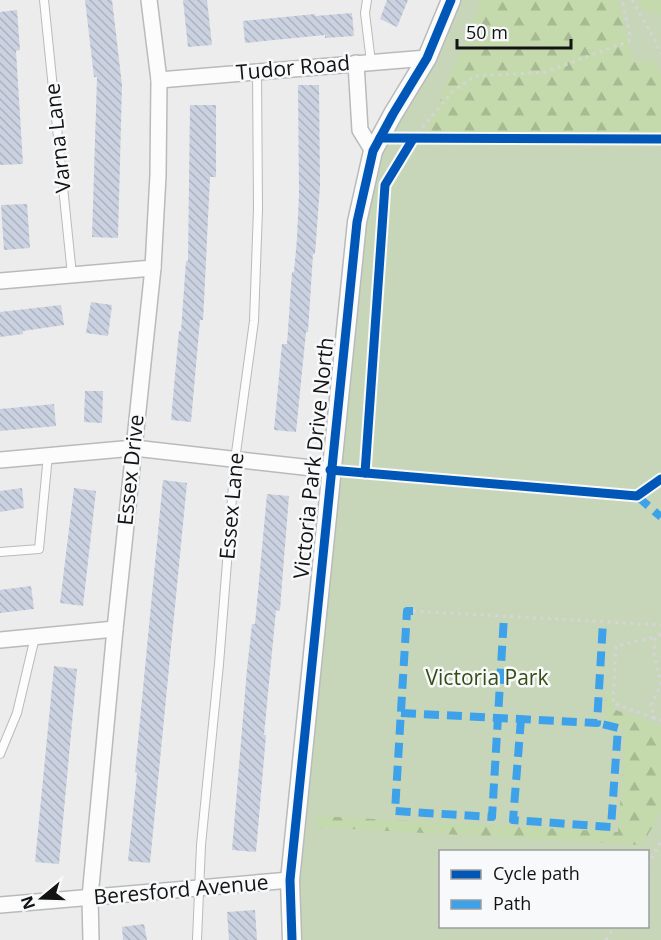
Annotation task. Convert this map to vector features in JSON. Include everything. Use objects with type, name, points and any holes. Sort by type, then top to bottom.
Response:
[{"type":"street","name":"Essex Drive","points":[[91,940],[90,897],[115,629],[153,268],[158,175],[159,80],[149,0]]},
{"type":"street","name":"Victoria Park Drive North","points":[[292,940],[290,880],[357,222],[374,151],[393,114],[427,58],[451,0]]},
{"type":"street","name":"Tudor Road","points":[[159,80],[427,58]]},
{"type":"street","points":[[363,62],[360,130],[374,151]]},
{"type":"street","points":[[0,281],[153,268]]},
{"type":"street","points":[[0,460],[134,448],[330,470]]},
{"type":"street","points":[[0,640],[115,629]]},
{"type":"street","name":"Beresford Avenue","points":[[0,905],[290,880]]},
{"type":"lane","name":"Varna Lane","points":[[44,0],[72,275]]},
{"type":"lane","points":[[363,62],[367,0]]},
{"type":"lane","name":"Essex Lane","points":[[197,940],[198,889],[235,460],[254,321],[258,209],[257,71]]},
{"type":"lane","points":[[0,552],[39,549],[48,455]]},
{"type":"lane","points":[[0,754],[17,713],[35,637]]},
{"type":"path","points":[[413,139],[453,91],[475,76],[546,72],[629,41],[630,35],[622,0]]},
{"type":"path","points":[[632,0],[661,54]]},
{"type":"path","points":[[412,610],[661,625]]},
{"type":"path","points":[[661,634],[616,646],[613,703],[661,720]]},
{"type":"path","points":[[654,718],[651,705],[661,684],[654,654],[655,637]]},
{"type":"path","points":[[649,863],[661,841]]},
{"type":"green space","name":"Victoria Park","points":[[451,0],[661,0],[661,940],[292,940],[290,880],[373,151]]},
{"type":"green space","points":[[480,0],[618,0],[634,62],[654,60],[661,74],[661,132],[657,135],[426,133],[478,12]]},
{"type":"green space","points":[[637,0],[661,0],[661,14],[646,12]]},
{"type":"green space","points":[[606,692],[613,692],[613,709],[661,726],[661,812],[642,845],[316,827],[317,816],[618,832],[626,728],[605,724]]},
{"type":"building","points":[[85,0],[112,0],[122,85],[118,238],[92,237],[97,77],[94,77]]},
{"type":"building","points":[[183,0],[207,0],[212,45],[188,47]]},
{"type":"building","points":[[387,0],[408,0],[397,27],[380,19]]},
{"type":"building","points":[[17,10],[20,50],[16,51],[23,164],[0,165],[0,12]]},
{"type":"building","points":[[352,13],[354,36],[325,38],[325,35],[245,43],[243,21]]},
{"type":"building","points":[[298,85],[319,85],[320,186],[308,332],[306,332],[296,432],[274,430],[282,344],[287,344],[297,238]]},
{"type":"building","points":[[190,105],[216,105],[216,177],[210,177],[203,320],[200,320],[191,422],[171,420],[186,261],[188,261]]},
{"type":"building","points":[[27,204],[30,248],[4,250],[1,205]]},
{"type":"building","points":[[91,302],[112,305],[108,336],[86,333]]},
{"type":"building","points":[[61,305],[64,325],[0,337],[0,312]]},
{"type":"building","points":[[85,391],[103,391],[102,423],[84,422]]},
{"type":"building","points":[[54,404],[56,426],[0,431],[0,409]]},
{"type":"building","points":[[163,480],[187,483],[150,863],[128,861]]},
{"type":"building","points":[[22,488],[24,508],[0,512],[0,491]]},
{"type":"building","points":[[74,488],[96,491],[83,606],[60,603]]},
{"type":"building","points":[[267,494],[289,496],[280,611],[276,610],[264,735],[266,735],[256,852],[232,850],[247,669],[252,624],[255,624]]},
{"type":"building","points":[[31,586],[34,609],[0,613],[0,590]]},
{"type":"building","points":[[54,666],[77,669],[59,864],[35,862]]},
{"type":"building","points":[[255,910],[257,940],[229,940],[227,912]]},
{"type":"building","points":[[144,924],[147,940],[123,940],[122,927]]},
{"type":"marked path","points":[[637,496],[661,517]]},
{"type":"marked path","points":[[413,611],[407,611],[395,811],[492,817],[504,616]]},
{"type":"marked path","points":[[401,713],[597,723],[603,622]]},
{"type":"marked path","points":[[521,719],[513,820],[611,827],[618,728],[597,723]]},
{"type":"cycle path","points":[[292,940],[290,880],[357,222],[373,151],[427,58],[451,0]]},
{"type":"cycle path","points":[[380,138],[661,139]]},
{"type":"cycle path","points":[[365,473],[385,185],[413,139]]},
{"type":"cycle path","points":[[330,470],[637,496],[661,479]]}]
